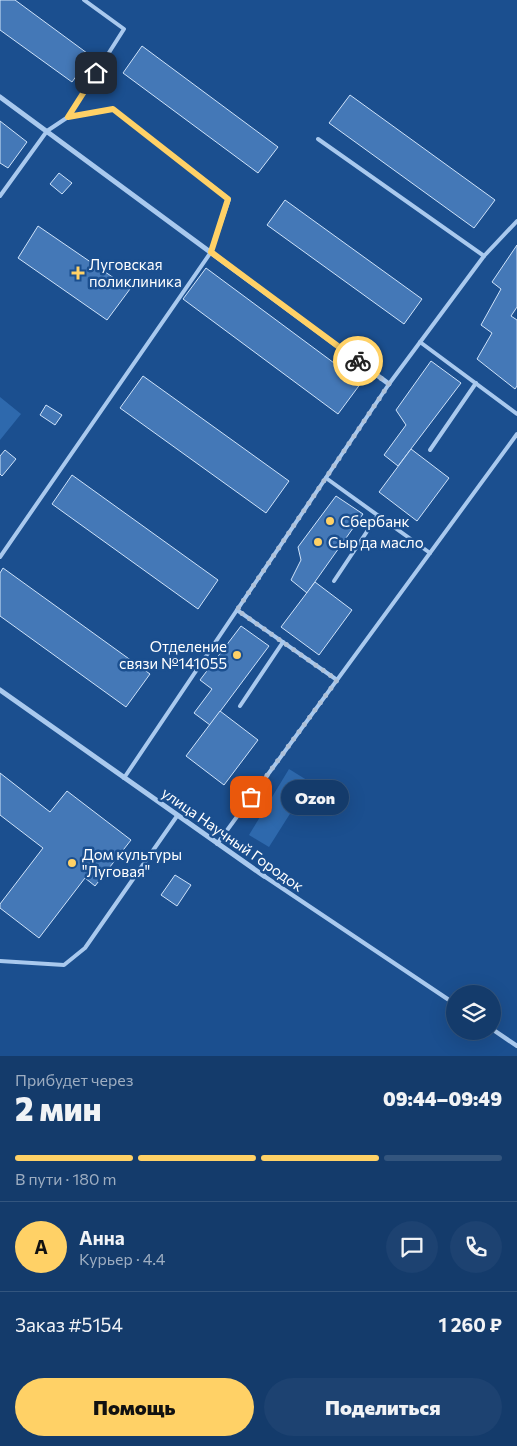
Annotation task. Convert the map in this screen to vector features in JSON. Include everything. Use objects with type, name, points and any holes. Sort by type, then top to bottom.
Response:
[{"type":"street","points":[[0,97],[389,384]]},
{"type":"street","name":"улица Научный Городок","points":[[0,690],[217,844],[446,998]]},
{"type":"street","points":[[501,1036],[517,1046]]},
{"type":"lane","points":[[68,117],[124,29],[84,0]]},
{"type":"lane","points":[[0,196],[46,131],[68,117],[113,109],[228,199],[211,252],[0,557]]},
{"type":"lane","points":[[318,139],[484,256]]},
{"type":"lane","points":[[124,778],[389,384],[484,256],[517,222]]},
{"type":"lane","points":[[420,342],[517,414]]},
{"type":"lane","points":[[430,450],[476,383]]},
{"type":"lane","points":[[217,844],[517,434]]},
{"type":"lane","points":[[326,478],[430,553]]},
{"type":"lane","points":[[334,581],[378,515]]},
{"type":"lane","points":[[237,610],[337,680]]},
{"type":"lane","points":[[240,706],[283,642]]},
{"type":"lane","points":[[0,961],[64,965],[85,948],[177,816]]},
{"type":"shaded area","points":[[0,397],[21,414],[0,440]]},
{"type":"shaded area","points":[[289,769],[310,782],[269,847],[249,835]]},
{"type":"building","points":[[0,0],[15,0],[91,56],[72,82],[0,30]]},
{"type":"building","points":[[142,46],[278,147],[258,173],[123,73]]},
{"type":"building","points":[[350,95],[495,200],[474,228],[329,123]]},
{"type":"building","points":[[0,121],[27,142],[8,168],[0,163]]},
{"type":"building","points":[[59,173],[72,183],[62,194],[50,184]]},
{"type":"building","points":[[285,200],[422,299],[404,324],[267,225]]},
{"type":"building","points":[[38,226],[130,289],[107,320],[18,258]]},
{"type":"building","points":[[517,245],[517,307],[511,316],[517,320],[517,386],[515,389],[477,359],[492,333],[481,325],[501,289],[492,282]]},
{"type":"building","points":[[206,268],[361,383],[338,414],[183,299]]},
{"type":"building","points":[[431,361],[461,383],[398,466],[384,455],[406,425],[396,410]]},
{"type":"building","points":[[143,376],[289,481],[266,513],[120,408]]},
{"type":"building","points":[[46,405],[62,415],[55,425],[40,415]]},
{"type":"building","points":[[411,449],[449,478],[417,521],[379,492]]},
{"type":"building","points":[[5,450],[16,459],[2,476],[0,474],[0,456]]},
{"type":"building","points":[[72,475],[218,580],[198,609],[52,504]]},
{"type":"building","points":[[336,496],[363,514],[307,593],[291,580],[301,560],[298,547]]},
{"type":"building","points":[[3,568],[150,674],[126,707],[0,616],[0,573]]},
{"type":"building","points":[[315,582],[352,610],[319,655],[281,627]]},
{"type":"building","points":[[241,626],[269,646],[210,725],[194,713],[212,689],[200,680]]},
{"type":"building","points":[[220,711],[258,740],[224,785],[186,756]]},
{"type":"building","name":"Дом культуры \"Луговая\"","points":[[0,773],[50,812],[67,791],[131,840],[95,886],[85,878],[39,938],[0,908],[0,904],[43,848],[0,815]]},
{"type":"building","points":[[175,875],[191,885],[177,906],[161,895]]},
{"type":"way so far","points":[[251,797],[337,680],[237,610],[389,384],[358,361]]},
{"type":"place","name":"Луговская поликлиника","points":[[78,273]]},
{"type":"place","name":"Сбербанк","points":[[330,521]]},
{"type":"place","name":"Сыр да масло","points":[[318,542]]},
{"type":"place","name":"Отделение связи №141055","points":[[237,655]]},
{"type":"place","name":"Ozon","points":[[251,797]]},
{"type":"place","name":"Дом культуры \"Луговая\"","points":[[72,863]]},
{"type":"route","points":[[96,73],[68,117],[113,109],[228,199],[211,252],[358,361]]}]
